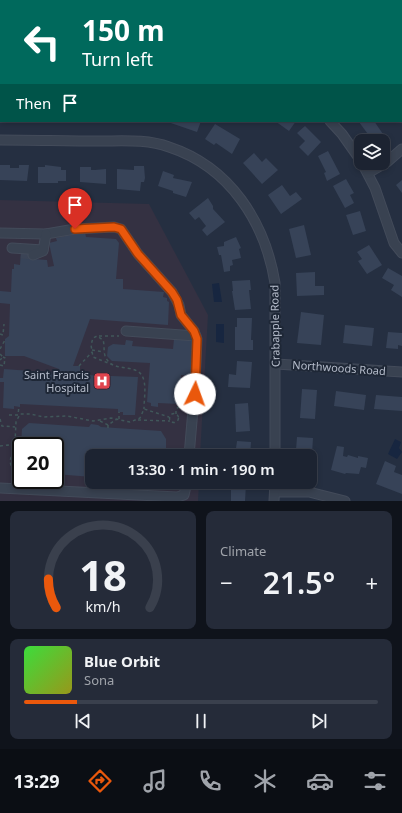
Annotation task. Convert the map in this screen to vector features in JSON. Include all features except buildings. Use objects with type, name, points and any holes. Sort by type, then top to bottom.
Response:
[{"type":"street","points":[[331,122],[342,134],[354,152]]},
{"type":"street","name":"Crabapple Road","points":[[0,140],[140,142],[157,144],[188,155],[217,173],[242,200],[253,217],[272,265],[276,302],[275,449]]},
{"type":"street","points":[[368,173],[387,162],[402,149]]},
{"type":"street","points":[[366,170],[383,207],[394,243],[402,253]]},
{"type":"street","points":[[21,254],[12,248],[5,234],[46,234],[75,229],[114,227],[121,229],[138,254],[172,292],[177,300],[181,315],[196,336],[194,403],[190,449]]},
{"type":"street","points":[[33,256],[41,253],[43,250],[46,234]]},
{"type":"street","points":[[12,248],[43,250]]},
{"type":"street","points":[[126,331],[196,336]]},
{"type":"street","name":"Northwoods Road","points":[[276,364],[402,372]]},
{"type":"street","points":[[0,488],[177,497],[184,495],[185,489]]},
{"type":"street","points":[[274,496],[308,492],[346,501]]},
{"type":"path","points":[[0,334],[3,335],[4,324]]},
{"type":"path","points":[[97,336],[103,340],[104,352],[107,360],[113,365]]},
{"type":"path","points":[[116,336],[97,336],[93,338],[91,344],[93,357],[120,368],[131,368],[141,375],[144,384],[144,409],[138,420]]},
{"type":"path","points":[[0,349],[5,340]]},
{"type":"path","points":[[92,351],[104,352]]},
{"type":"path","points":[[79,366],[92,351]]},
{"type":"path","points":[[0,354],[5,358],[4,366],[0,366]]},
{"type":"path","points":[[0,360],[3,357]]},
{"type":"path","points":[[9,414],[18,415],[24,413],[43,417],[67,416],[88,421],[118,419],[130,422],[138,420],[170,421],[174,423],[178,421],[176,410],[185,402],[194,403]]},
{"type":"path","points":[[14,437],[19,406]]},
{"type":"path","points":[[144,409],[169,417]]},
{"type":"path","points":[[99,420],[108,426],[118,419],[119,412]]},
{"type":"path","points":[[169,417],[171,414],[176,414]]},
{"type":"path","points":[[169,417],[170,421]]},
{"type":"path","points":[[0,419],[2,426],[15,427]]},
{"type":"path","points":[[0,446],[12,447]]},
{"type":"path","points":[[12,452],[10,458],[12,467]]},
{"type":"shaded area","name":"Saint Francis Hospital","points":[[0,200],[149,204],[208,315],[200,449],[85,449],[85,489],[199,489],[198,501],[0,501]]},
{"type":"water","points":[[219,283],[222,302],[214,302],[212,284]]},
{"type":"water","points":[[216,324],[224,324],[224,343],[216,342]]},
{"type":"water","points":[[395,439],[401,442],[399,448],[402,452],[397,459],[388,454]]},
{"type":"tunnel","points":[[21,254],[33,255]]},
{"type":"place","name":"Saint Francis Hospital","points":[[102,381]]},
{"type":"route","points":[[75,229],[118,227],[124,232],[138,254],[172,292],[177,300],[181,315],[194,331],[197,339],[195,394]]}]
